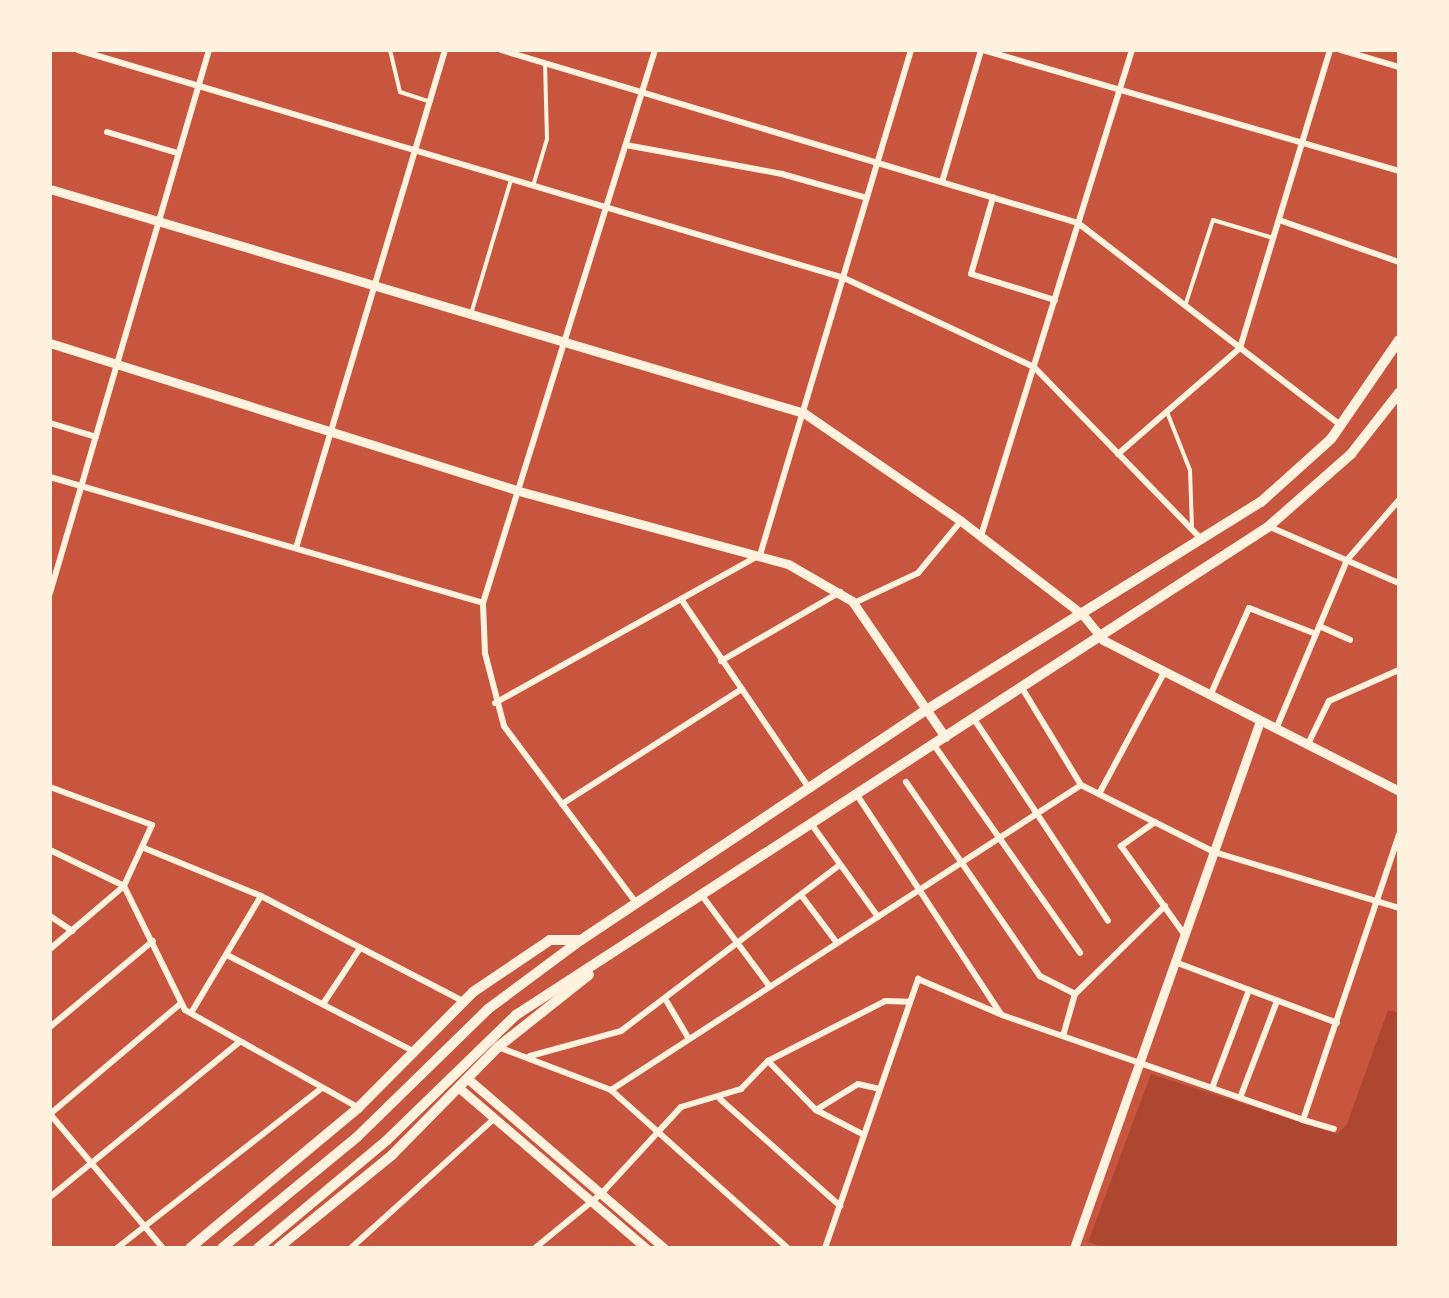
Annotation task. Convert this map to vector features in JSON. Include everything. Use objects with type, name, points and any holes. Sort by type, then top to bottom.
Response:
[{"type":"main road","points":[[222,1248],[357,1137],[488,1009],[581,940],[928,709],[1261,502],[1341,426],[1399,340]]},
{"type":"main road","points":[[278,1248],[392,1155],[498,1047],[598,968],[934,744],[1103,640],[1268,526],[1350,454],[1398,398]]},
{"type":"main road","points":[[190,1248],[358,1108],[463,1001],[550,940],[581,940]]},
{"type":"main road","points":[[258,1248],[386,1140],[516,1015],[561,982],[598,968]]},
{"type":"street","points":[[78,50],[844,278],[1034,367],[1202,540]]},
{"type":"street","points":[[112,61],[115,50]]},
{"type":"street","points":[[50,591],[209,50]]},
{"type":"street","points":[[296,548],[445,50]]},
{"type":"street","points":[[501,50],[1078,223],[1341,426]]},
{"type":"street","points":[[637,904],[504,726],[495,703],[483,604],[567,344],[655,50]]},
{"type":"street","points":[[495,703],[760,555],[911,50]]},
{"type":"street","points":[[942,182],[982,50],[1399,170]]},
{"type":"street","points":[[981,536],[1132,50]]},
{"type":"street","points":[[1118,454],[1240,348],[1330,50]]},
{"type":"street","points":[[1341,50],[1399,67]]},
{"type":"street","points":[[106,132],[177,153]]},
{"type":"street","points":[[626,145],[782,174],[867,198]]},
{"type":"street","points":[[50,189],[804,414],[962,521],[1083,614],[1103,640],[1399,792]]},
{"type":"street","points":[[993,197],[972,274],[1054,300]]},
{"type":"street","points":[[1278,220],[1399,262]]},
{"type":"street","points":[[50,344],[519,491],[760,555],[840,592],[853,603],[945,737]]},
{"type":"street","points":[[50,423],[96,436]]},
{"type":"street","points":[[50,478],[483,604]]},
{"type":"street","points":[[1276,729],[1347,560],[1399,500]]},
{"type":"street","points":[[853,603],[918,573],[962,521]]},
{"type":"street","points":[[1268,526],[1399,582]]},
{"type":"street","points":[[721,661],[840,592]]},
{"type":"street","points":[[681,599],[808,788]]},
{"type":"street","points":[[1210,696],[1249,608],[1350,640]]},
{"type":"street","points":[[1308,744],[1330,701],[1399,670]]},
{"type":"street","points":[[1099,794],[1164,673]]},
{"type":"street","points":[[1022,688],[1081,785],[1214,852],[1399,908]]},
{"type":"street","points":[[562,804],[740,690]]},
{"type":"street","points":[[974,719],[1108,921]]},
{"type":"street","points":[[1074,1248],[1260,721]]},
{"type":"street","points":[[934,744],[1080,953]]},
{"type":"street","points":[[906,782],[1040,976],[1075,994]]},
{"type":"street","points":[[611,1090],[1081,785]]},
{"type":"street","points":[[50,787],[152,825],[124,886],[50,950]]},
{"type":"street","points":[[857,795],[1002,1015]]},
{"type":"street","points":[[1155,822],[1121,846],[1185,934]]},
{"type":"street","points":[[812,825],[878,917]]},
{"type":"street","points":[[1304,1120],[1399,835]]},
{"type":"street","points":[[144,848],[262,896],[463,1001]]},
{"type":"street","points":[[50,850],[124,886],[180,1004],[191,1014],[358,1108]]},
{"type":"street","points":[[530,1056],[621,1031],[667,1002],[840,864]]},
{"type":"street","points":[[801,895],[837,944]]},
{"type":"street","points":[[191,1014],[262,896]]},
{"type":"street","points":[[704,897],[770,987]]},
{"type":"street","points":[[1063,1036],[1075,994],[1164,906]]},
{"type":"street","points":[[50,916],[72,932]]},
{"type":"street","points":[[50,1027],[153,941]]},
{"type":"street","points":[[323,1004],[360,948]]},
{"type":"street","points":[[227,955],[414,1051]]},
{"type":"street","points":[[1176,962],[1337,1023]]},
{"type":"street","points":[[825,1248],[918,979],[1002,1015],[1334,1128]]},
{"type":"street","points":[[1212,1088],[1249,990]]},
{"type":"street","points":[[1240,1098],[1277,1000]]},
{"type":"street","points":[[535,1248],[601,1194],[680,1107],[720,1099],[740,1089],[768,1060],[885,1001],[908,1002]]},
{"type":"street","points":[[667,1002],[689,1039]]},
{"type":"street","points":[[163,1248],[50,1114],[180,1004]]},
{"type":"street","points":[[50,1197],[238,1043]]},
{"type":"street","points":[[498,1047],[611,1090],[788,1248]]},
{"type":"street","points":[[768,1060],[816,1110],[864,1135]]},
{"type":"street","points":[[467,1078],[664,1248]]},
{"type":"street","points":[[816,1110],[858,1084],[880,1088]]},
{"type":"street","points":[[118,1248],[322,1088]]},
{"type":"street","points":[[458,1088],[646,1248]]},
{"type":"street","points":[[720,1099],[840,1206]]},
{"type":"street","points":[[351,1248],[494,1118]]},
{"type":"lane","points":[[390,50],[400,92],[430,102]]},
{"type":"lane","points":[[533,186],[547,139],[544,63]]},
{"type":"lane","points":[[471,315],[510,180]]},
{"type":"lane","points":[[1186,306],[1213,220],[1273,238]]},
{"type":"lane","points":[[1166,412],[1190,470],[1192,530]]},
{"type":"shaded area","points":[[1388,1010],[1399,1013],[1399,1248],[1106,1248],[1088,1242],[1151,1074],[1337,1134],[1347,1124]]}]
